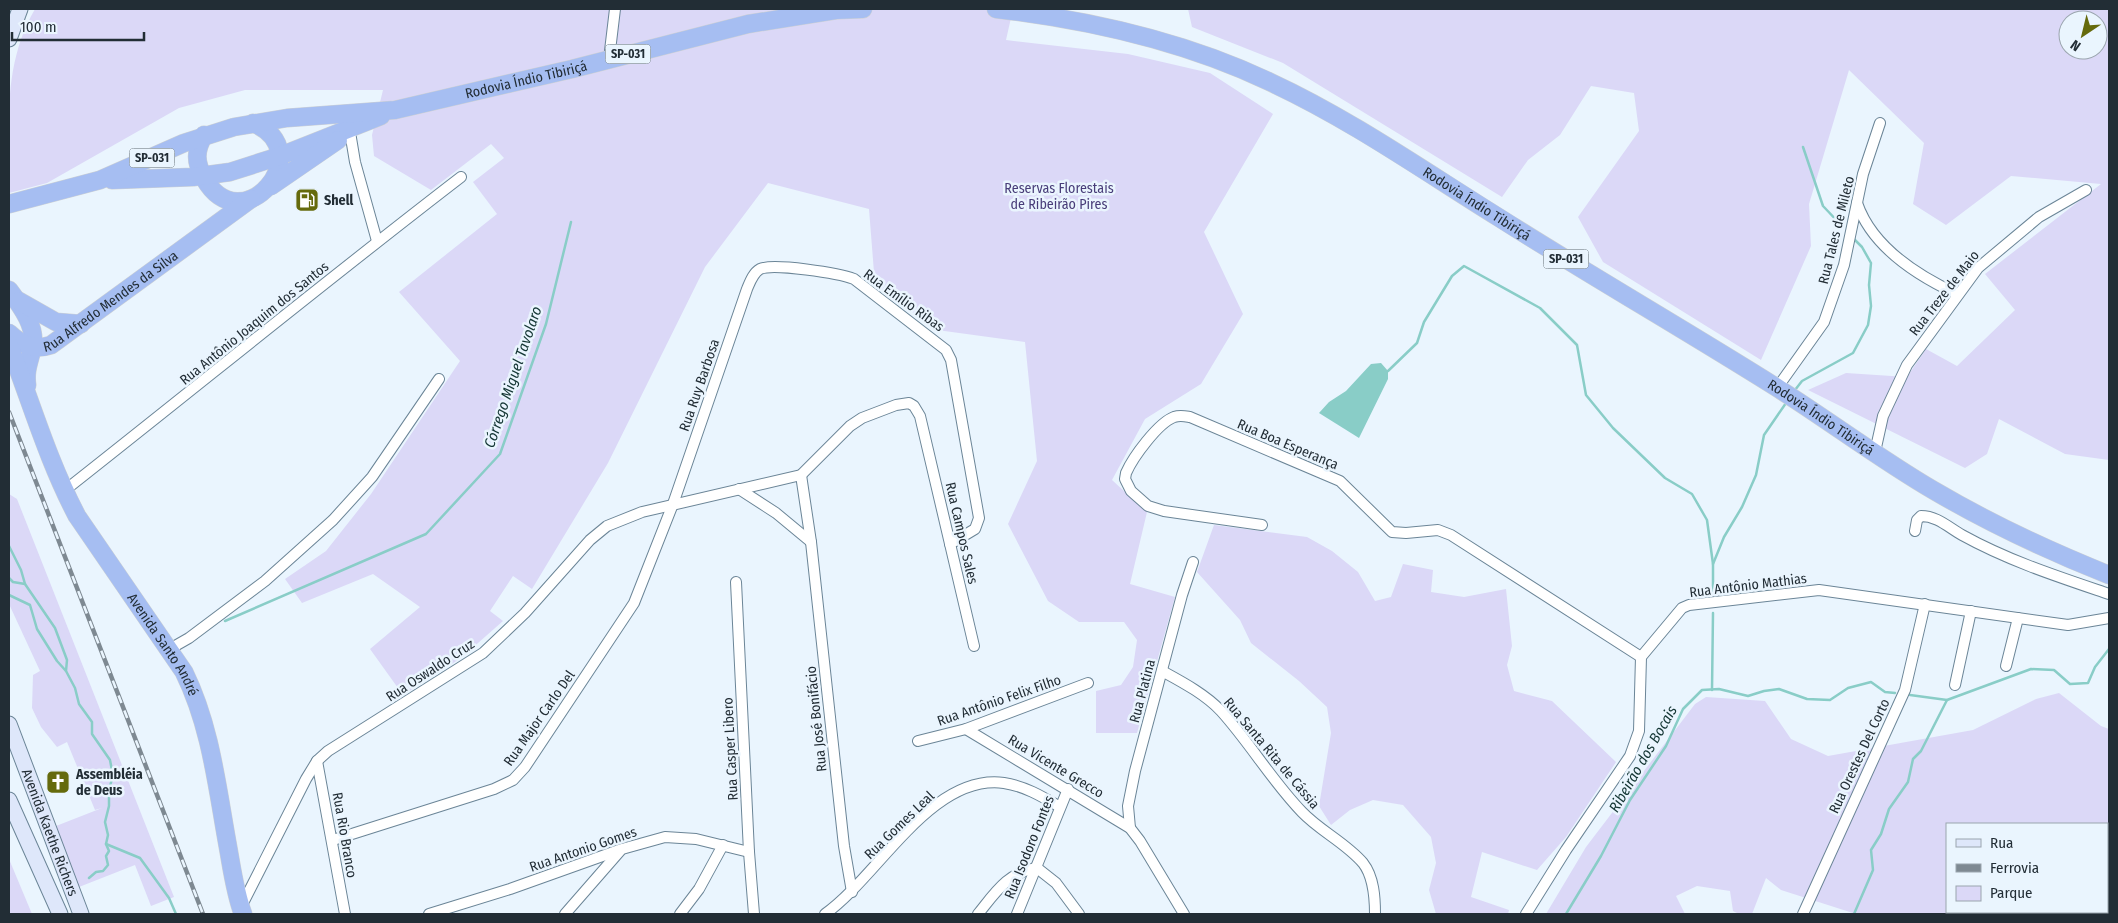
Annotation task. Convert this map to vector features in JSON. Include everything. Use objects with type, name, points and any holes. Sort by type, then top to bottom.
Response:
[{"type":"highway","name":"Rodovia Índio Tibiriçá","points":[[9,204],[100,180],[204,135],[253,123],[395,110],[748,24],[836,10],[863,9]]},
{"type":"highway","name":"Rodovia Índio Tibiriçá","points":[[996,9],[1108,26],[1181,48],[1267,80],[1306,99],[1777,388],[1931,489],[2008,531],[2107,575]]},
{"type":"highway","name":"Rodovia Índio Tibiriçá","points":[[100,180],[178,178],[230,172],[280,156],[395,110]]},
{"type":"highway","name":"Rua Alfredo Mendes da Silva","points":[[9,332],[33,348],[51,345],[252,199],[366,122]]},
{"type":"highway","points":[[253,123],[262,126],[274,136],[280,156],[279,168],[268,188]]},
{"type":"highway","points":[[204,135],[198,148],[196,160],[214,194],[216,217],[209,231]]},
{"type":"highway","points":[[260,163],[271,151],[274,136]]},
{"type":"highway","points":[[196,160],[207,167],[230,172]]},
{"type":"highway","points":[[178,178],[199,183],[214,194],[232,202],[252,199]]},
{"type":"highway","points":[[12,295],[56,322],[81,324]]},
{"type":"highway","points":[[12,295],[32,331],[33,348]]},
{"type":"highway","points":[[9,332],[21,332],[26,328],[28,321]]},
{"type":"highway","name":"Avenida Santo André","points":[[9,345],[64,491],[92,540],[168,650],[188,681],[196,698],[204,721],[242,911]]},
{"type":"highway","name":"Avenida Santo André","points":[[28,395],[26,370],[33,348]]},
{"type":"main road","points":[[9,14],[12,9]]},
{"type":"main road","points":[[9,39],[20,9]]},
{"type":"main road","name":"Avenida Kaethe Richers","points":[[9,724],[81,914]]},
{"type":"main road","name":"Avenida Kaethe Richers","points":[[9,800],[60,914]]},
{"type":"street","points":[[609,59],[615,9]]},
{"type":"street","name":"Rua Tales de Mileto","points":[[1777,388],[1824,322],[1844,266],[1863,174],[1880,124]]},
{"type":"street","points":[[344,136],[355,162],[377,242]]},
{"type":"street","name":"Rua Antônio Joaquim dos Santos","points":[[64,491],[377,242],[461,178]]},
{"type":"street","name":"Rua Treze de Maio","points":[[1875,452],[1883,416],[1894,389],[1907,365],[1957,294],[1978,268],[2013,237],[2039,217],[2086,190]]},
{"type":"street","points":[[1858,202],[1863,220],[1886,247],[1924,276],[1957,294]]},
{"type":"street","name":"Rua Emílio Ribas","points":[[754,274],[759,270],[774,266],[848,277],[869,290],[946,350],[951,360],[979,518],[975,530],[950,544]]},
{"type":"street","name":"Rua Ruy Barbosa","points":[[673,504],[746,289],[754,274]]},
{"type":"street","points":[[168,650],[189,638],[265,581],[333,520],[372,477],[439,379]]},
{"type":"street","name":"Rua Campos Sales","points":[[801,475],[850,426],[862,418],[904,402],[909,403],[918,411],[974,646]]},
{"type":"street","name":"Rua Boa Esperança","points":[[1262,525],[1164,511],[1148,506],[1131,492],[1124,479],[1129,466],[1158,428],[1174,417],[1190,417],[1329,475],[1348,488],[1392,532],[1406,533],[1438,530],[1451,535],[1641,657]]},
{"type":"street","name":"Rua Oswaldo Cruz","points":[[242,911],[309,773],[317,761],[348,737],[464,667],[483,653],[525,613],[590,540],[607,526],[642,512],[801,475]]},
{"type":"street","name":"Rua José Bonifácio","points":[[801,475],[811,542],[844,846],[852,892]]},
{"type":"street","points":[[739,489],[776,513],[811,542]]},
{"type":"street","name":"Rua Major Carlo Del","points":[[333,840],[494,789],[513,780],[525,767],[634,603],[673,504]]},
{"type":"street","points":[[1914,531],[1916,520],[1921,516],[1934,518],[1982,546],[2007,557],[2051,575],[2109,594]]},
{"type":"street","name":"Rua Platina","points":[[1130,828],[1128,806],[1131,789],[1182,595],[1193,562]]},
{"type":"street","name":"Rua Casper Libero","points":[[736,582],[749,852],[754,914]]},
{"type":"street","name":"Rua Antônio Mathias","points":[[1641,657],[1682,608],[1689,605],[1819,590],[2068,625],[2109,618]]},
{"type":"street","name":"Rua Orestes Del Corto","points":[[1803,914],[1905,690],[1926,604]]},
{"type":"street","points":[[1955,685],[1971,611]]},
{"type":"street","points":[[2006,666],[2018,618]]},
{"type":"street","points":[[1526,914],[1561,858],[1630,756],[1636,743],[1639,731],[1641,657]]},
{"type":"street","name":"Rua Santa Rita de Cássia","points":[[1162,671],[1193,689],[1221,711],[1301,812],[1364,864],[1370,879],[1375,914]]},
{"type":"street","name":"Rua Antônio Felix Filho","points":[[918,742],[966,729],[1088,682]]},
{"type":"street","name":"Rua Vicente Grecco","points":[[966,729],[1130,828]]},
{"type":"street","name":"Rua Rio Branco","points":[[317,761],[333,840],[345,914]]},
{"type":"street","name":"Rua Gomes Leal","points":[[825,914],[852,892],[922,817],[942,801],[962,789],[983,784],[1003,783],[1021,787],[1060,807]]},
{"type":"street","name":"Rua Isodoro Fontes","points":[[1016,914],[1037,868],[1068,789]]},
{"type":"street","points":[[1130,828],[1140,841],[1184,914]]},
{"type":"street","name":"Rua Antonio Gomes","points":[[429,914],[622,849],[665,837],[684,837],[749,852]]},
{"type":"street","points":[[680,914],[699,889],[723,845]]},
{"type":"street","points":[[566,914],[622,849]]},
{"type":"street","points":[[978,914],[1003,883],[1014,874],[1037,868],[1056,883],[1079,914]]},
{"type":"green space","name":"Reservas Florestais de Ribeirão Pires","points":[[35,9],[1013,9],[1006,40],[1128,54],[1210,73],[1273,114],[1204,232],[1243,314],[1201,384],[1145,419],[1112,480],[1147,512],[1130,584],[1175,597],[1137,733],[1096,733],[1096,691],[1121,685],[1133,667],[1137,640],[1124,622],[1079,622],[1048,601],[1008,524],[1037,461],[1025,342],[937,330],[875,285],[869,209],[768,183],[705,267],[608,463],[532,589],[513,576],[490,611],[503,621],[461,658],[403,695],[370,649],[420,607],[373,574],[302,603],[285,579],[326,551],[371,494],[460,361],[399,292],[497,214],[473,182],[504,158],[491,144],[431,190],[374,156],[372,135],[383,90],[245,90],[179,108],[47,183],[9,193],[9,122],[12,75],[24,30]]},
{"type":"green space","points":[[1188,9],[2109,9],[2109,460],[2065,454],[1999,419],[1987,454],[1965,468],[1808,390],[1846,373],[1907,377],[1926,349],[1957,366],[2015,310],[1985,274],[2101,184],[2011,176],[1946,225],[1913,204],[1924,143],[1849,70],[1809,204],[1811,246],[1761,360],[1603,262],[1578,217],[1639,131],[1634,93],[1591,86],[1560,135],[1528,160],[1502,197],[1283,63],[1192,27]]},
{"type":"green space","points":[[9,494],[17,499],[174,897],[151,906],[135,865],[79,887],[56,826],[102,808],[95,810],[67,742],[57,747],[41,727],[32,708],[33,675],[40,671],[9,604]]},
{"type":"green space","points":[[1214,525],[1307,537],[1332,551],[1358,572],[1375,601],[1391,597],[1403,564],[1433,570],[1431,592],[1464,597],[1506,589],[1512,646],[1507,665],[1514,691],[1552,701],[1616,762],[1566,837],[1537,870],[1482,852],[1471,897],[1509,910],[1508,914],[1436,914],[1429,890],[1436,863],[1431,837],[1403,805],[1373,800],[1350,810],[1331,825],[1319,806],[1331,733],[1327,707],[1299,681],[1251,643],[1240,620],[1197,572]]},
{"type":"green space","points":[[2059,693],[2101,726],[2109,729],[2109,826],[2108,823],[1946,823],[1946,913],[1984,914],[1856,914],[1781,890],[1766,878],[1752,914],[1739,914],[1733,911],[1730,891],[1697,886],[1676,896],[1685,914],[1546,914],[1586,847],[1695,704],[1706,697],[1765,701],[1791,739],[1828,756],[1973,730],[2036,699]]},
{"type":"green space","points":[[9,859],[32,914],[9,914]]},
{"type":"shaded area","points":[[1381,363],[1388,371],[1388,379],[1359,438],[1319,413],[1329,402],[1346,391],[1371,364]]},
{"type":"waterway","points":[[1803,147],[1823,206],[1841,225]]},
{"type":"waterway","name":"Córrego Miguel Tavolaro","points":[[225,621],[426,534],[500,454],[546,324],[571,222]]},
{"type":"waterway","points":[[1795,390],[1802,381],[1853,353],[1868,325],[1871,306],[1869,285],[1871,263],[1862,247],[1853,238]]},
{"type":"waterway","points":[[1388,371],[1417,343],[1424,322],[1452,276],[1464,266],[1540,308],[1577,345],[1586,395],[1613,428],[1665,478],[1692,494],[1707,520],[1713,564]]},
{"type":"waterway","points":[[1713,591],[1713,564],[1724,537],[1742,507],[1756,475],[1764,435],[1786,403]]},
{"type":"waterway","points":[[9,546],[21,570],[25,584],[55,628],[67,660],[66,671],[75,688],[79,704],[92,722],[92,734],[110,760],[113,776],[109,789],[109,806],[105,822],[108,835],[106,844],[109,851],[106,856],[108,865],[103,871],[96,872],[89,878]]},
{"type":"waterway","points":[[9,578],[13,582],[25,584]]},
{"type":"waterway","points":[[9,595],[30,605],[37,629],[57,661],[66,671]]},
{"type":"waterway","points":[[1712,690],[1713,613]]},
{"type":"waterway","name":"Ribeirão dos Bocais","points":[[1910,695],[1947,700],[2031,669],[2054,670],[2070,684],[2088,683],[2095,667],[2109,649]]},
{"type":"waterway","name":"Ribeirão dos Bocais","points":[[1566,914],[1601,856],[1630,800],[1666,746],[1683,709],[1702,690],[1719,689],[1748,696],[1779,689],[1807,699],[1830,700],[1848,688],[1871,682],[1885,692],[1895,693]]},
{"type":"waterway","points":[[1854,914],[1873,870],[1871,850],[1881,834],[1889,809],[1908,782],[1913,759],[1921,751],[1947,700]]},
{"type":"waterway","points":[[106,844],[140,858],[169,898],[176,914]]},
{"type":"railway","points":[[9,412],[203,914]]},
{"type":"place","name":"Shell","points":[[307,200]]},
{"type":"place","name":"Assembléia de Deus","points":[[58,782]]}]
